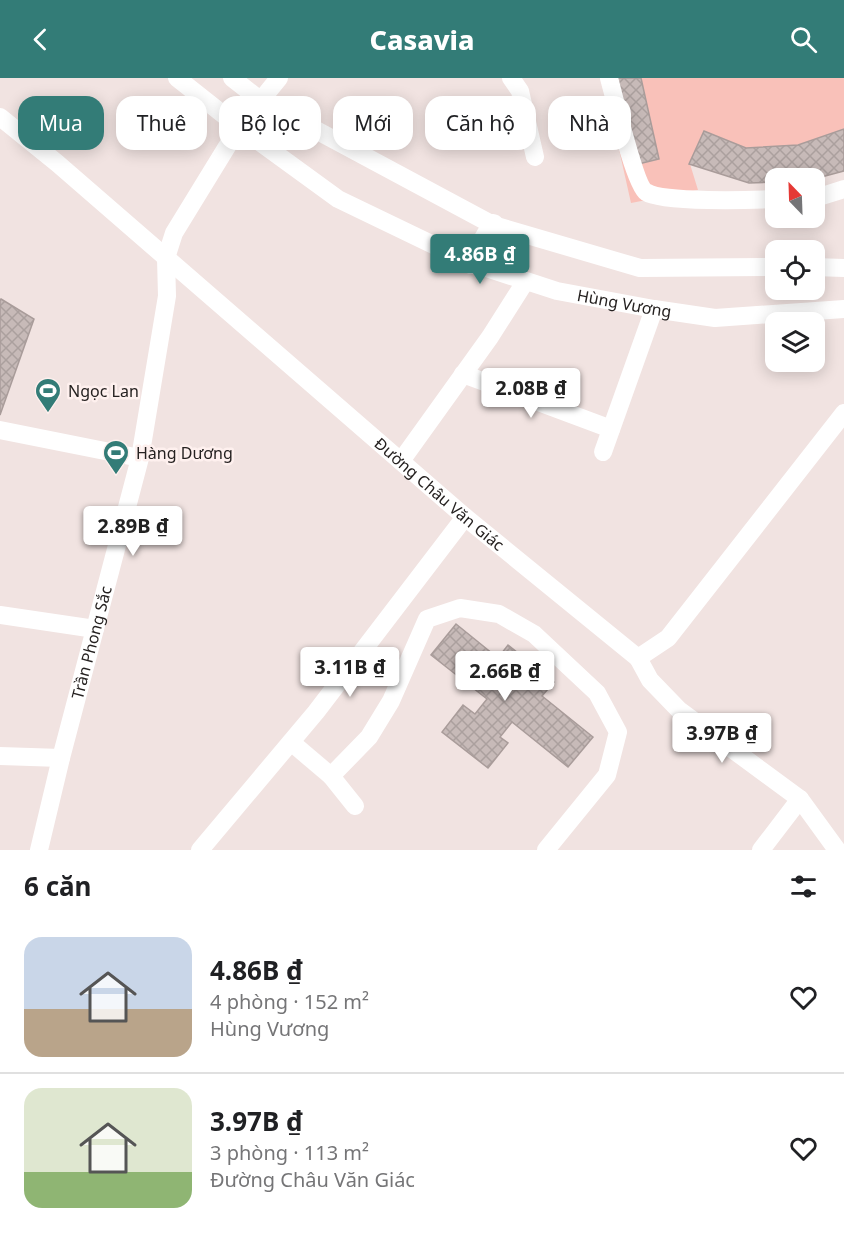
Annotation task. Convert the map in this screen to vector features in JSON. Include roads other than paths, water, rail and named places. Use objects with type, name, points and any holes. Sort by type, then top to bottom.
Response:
[{"type":"main road","points":[[471,263],[493,225]]},
{"type":"street","name":"Hùng Vương","points":[[177,78],[219,111]]},
{"type":"street","points":[[232,78],[255,96]]},
{"type":"street","points":[[263,96],[279,78]]},
{"type":"street","points":[[511,78],[520,92],[534,157]]},
{"type":"street","points":[[609,78],[630,155],[641,186],[647,193],[661,197],[690,199],[765,199]]},
{"type":"street","name":"Đường Châu Văn Giác","points":[[0,117],[57,163],[465,517],[638,658],[650,680],[679,710],[800,800],[837,850]]},
{"type":"street","points":[[321,133],[493,225],[640,268],[765,267]]},
{"type":"street","points":[[166,258],[174,233],[225,150]]},
{"type":"street","name":"Hùng Vương","points":[[271,150],[338,198],[471,263],[557,291],[715,318],[844,309]]},
{"type":"street","points":[[825,195],[844,189]]},
{"type":"street","name":"Trần Phong Sắc","points":[[39,850],[140,458],[167,296],[166,258]]},
{"type":"street","points":[[825,267],[844,268]]},
{"type":"street","points":[[401,461],[490,337],[525,282]]},
{"type":"street","points":[[603,452],[654,309]]},
{"type":"street","points":[[463,374],[611,429]]},
{"type":"street","points":[[638,658],[668,638],[844,413]]},
{"type":"street","points":[[0,430],[140,458]]},
{"type":"street","points":[[200,850],[316,712],[465,517]]},
{"type":"street","points":[[331,776],[369,737],[386,710],[427,619],[460,608],[499,614],[534,634],[597,693],[618,732],[607,775],[546,850]]},
{"type":"street","points":[[0,615],[95,629]]},
{"type":"street","points":[[291,742],[331,776],[355,806]]},
{"type":"street","points":[[0,756],[61,758]]},
{"type":"street","points":[[761,850],[800,800]]},
{"type":"place","name":"Ngọc Lan","points":[[48,414]]},
{"type":"place","name":"Hàng Dương","points":[[116,476]]}]
